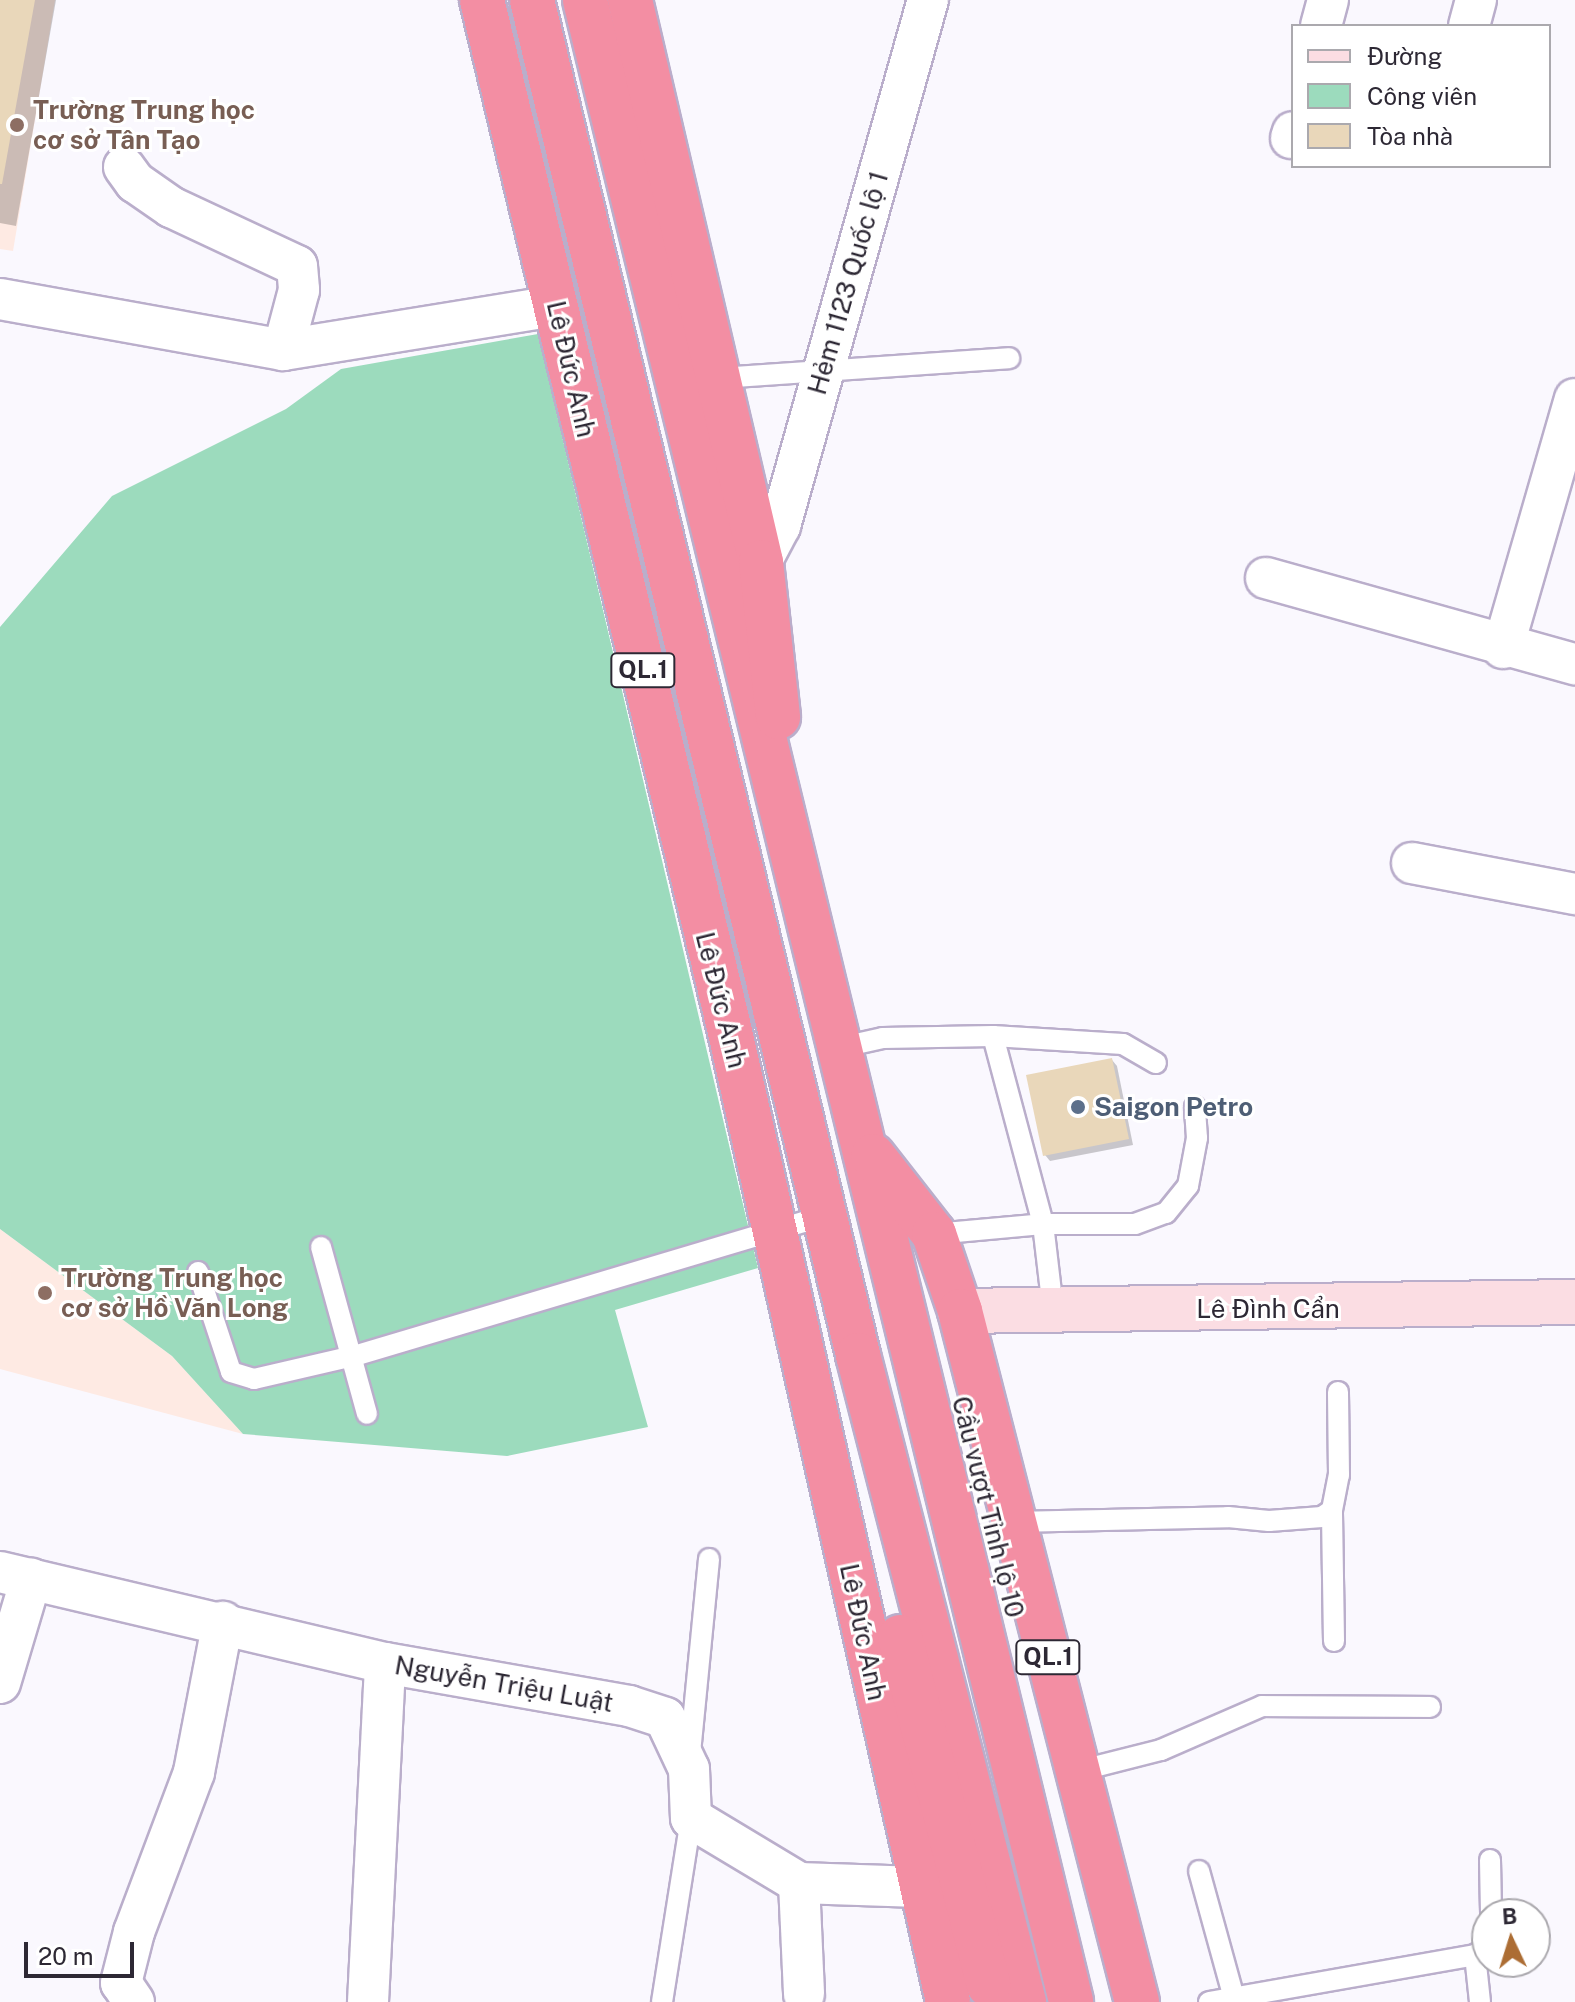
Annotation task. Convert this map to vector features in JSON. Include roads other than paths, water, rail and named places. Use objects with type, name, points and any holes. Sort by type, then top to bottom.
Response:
[{"type":"highway","name":"Lê Đức Anh","points":[[482,0],[775,1231],[832,1351],[919,1887],[948,2002]]},
{"type":"highway","name":"Lê Đức Anh","points":[[532,0],[824,1216]]},
{"type":"highway","name":"QL.1","points":[[585,0],[838,1048],[865,1144],[934,1234],[941,1335],[1014,1522],[1137,2002]]},
{"type":"highway","name":"QL.1","points":[[630,0],[761,562],[777,685],[780,815]]},
{"type":"highway","points":[[665,766],[758,945]]},
{"type":"highway","name":"Cầu vượt Tỉnh lộ 10","points":[[865,1144],[892,1258],[941,1335],[1110,2002]]},
{"type":"highway","points":[[824,1216],[832,1351]]},
{"type":"highway","name":"QL.1","points":[[824,1216],[842,1290],[832,1351],[926,1746],[993,2002]]},
{"type":"highway","name":"Cầu vượt Tỉnh lộ 10","points":[[941,1335],[1071,2002]]},
{"type":"highway","name":"QL.1","points":[[832,1351],[1024,2002]]},
{"type":"street","name":"Hẻm 1123 Quốc lộ 1","points":[[761,562],[780,526],[928,0]]},
{"type":"street","points":[[1322,24],[1328,0]]},
{"type":"street","points":[[1470,24],[1476,0]]},
{"type":"street","points":[[124,167],[135,182],[171,207],[297,266],[299,290],[283,350]]},
{"type":"street","points":[[0,299],[283,350],[556,306]]},
{"type":"street","points":[[1503,648],[1575,399]]},
{"type":"street","points":[[1266,578],[1503,648],[1575,664]]},
{"type":"street","points":[[1412,863],[1575,894]]},
{"type":"street","name":"Lê Đình Cẩn","points":[[941,1335],[1053,1309],[1267,1311],[1575,1302]]},
{"type":"street","points":[[0,1683],[16,1575]]},
{"type":"street","name":"Nguyễn Triệu Luật","points":[[16,1575],[385,1663],[629,1706],[665,1718],[689,1769],[691,1818]]},
{"type":"street","points":[[134,2002],[121,1983],[134,1932],[194,1772],[223,1622]]},
{"type":"street","points":[[368,2002],[385,1663]]},
{"type":"street","points":[[691,1818],[799,1883],[919,1887]]},
{"type":"street","points":[[799,1883],[804,1994]]},
{"type":"lane","points":[[719,378],[824,368],[1009,358]]},
{"type":"lane","points":[[838,1048],[883,1038],[993,1036],[1123,1044],[1156,1063]]},
{"type":"lane","points":[[993,1036],[1043,1224],[1053,1309]]},
{"type":"lane","points":[[934,1234],[1043,1224],[1135,1224],[1166,1213],[1188,1186],[1197,1138],[1195,1107]]},
{"type":"lane","points":[[198,1272],[231,1372],[254,1379],[354,1356],[824,1216]]},
{"type":"lane","points":[[321,1247],[354,1356],[367,1414]]},
{"type":"lane","points":[[1334,1641],[1332,1510],[1339,1475],[1338,1392]]},
{"type":"lane","points":[[1014,1522],[1228,1517],[1269,1521],[1322,1517],[1332,1510]]},
{"type":"lane","points":[[689,1769],[709,1559]]},
{"type":"lane","points":[[1078,1771],[1161,1750],[1262,1706],[1430,1707]]},
{"type":"lane","points":[[662,2002],[691,1818]]},
{"type":"lane","points":[[1490,1860],[1491,1898]]},
{"type":"lane","points":[[1199,1871],[1234,2000]]},
{"type":"lane","points":[[1209,2002],[1234,2000],[1471,1953]]},
{"type":"lane","points":[[1480,1978],[1480,2002]]},
{"type":"place","name":"Trường Trung học cơ sở Tân Tạo","points":[[17,125]]},
{"type":"place","name":"Saigon Petro","points":[[1078,1107]]},
{"type":"place","name":"Trường Trung học cơ sở Hồ Văn Long","points":[[45,1293]]}]
